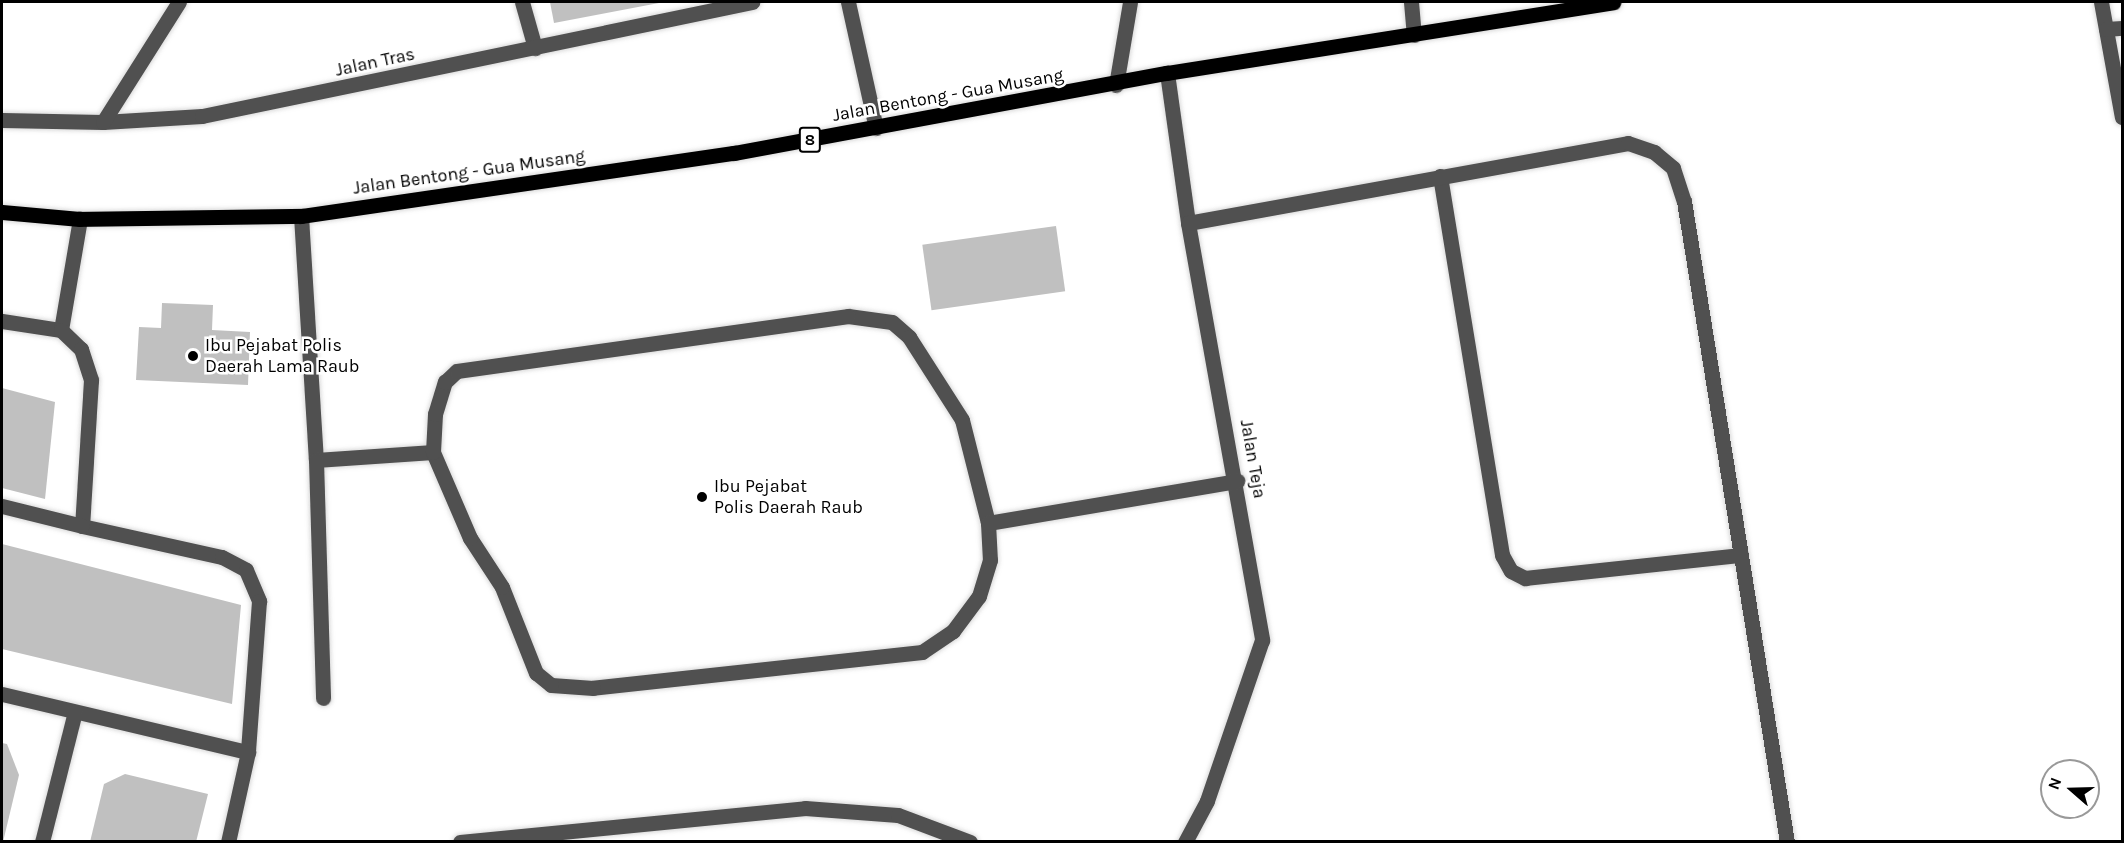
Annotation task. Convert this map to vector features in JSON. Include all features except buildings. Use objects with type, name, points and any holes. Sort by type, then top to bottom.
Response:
[{"type":"main road","name":"Jalan Bentong - Gua Musang","points":[[2,212],[80,219],[301,216],[876,128],[1116,85],[1167,73],[1613,2]]},
{"type":"street","points":[[103,122],[179,2]]},
{"type":"street","points":[[522,2],[535,48]]},
{"type":"street","name":"Jalan Tras","points":[[2,120],[103,122],[202,116],[260,106],[752,2]]},
{"type":"street","points":[[848,2],[876,128]]},
{"type":"street","points":[[1116,85],[1130,2]]},
{"type":"street","points":[[1411,2],[1414,35]]},
{"type":"street","points":[[2101,2],[2122,117]]},
{"type":"street","points":[[2106,28],[2122,28]]},
{"type":"street","name":"Jalan Teja","points":[[1167,73],[1188,223],[1237,481],[1262,640],[1207,801],[1185,842]]},
{"type":"street","points":[[1188,223],[1628,143],[1654,152],[1673,168],[1684,201],[1787,842]]},
{"type":"street","points":[[1440,176],[1502,555],[1511,572],[1526,578],[1741,555]]},
{"type":"street","points":[[301,216],[316,460],[323,698]]},
{"type":"street","points":[[61,330],[80,219]]},
{"type":"street","points":[[848,316],[892,322],[909,337],[962,420],[988,523],[990,560],[979,597],[953,631],[922,652],[571,690],[551,685],[536,674],[502,587],[470,538],[432,452],[439,397],[457,370],[848,316]]},
{"type":"street","points":[[2,321],[61,330],[81,349],[91,380],[82,526]]},
{"type":"street","points":[[316,460],[432,452]]},
{"type":"street","points":[[988,523],[1237,481]]},
{"type":"street","points":[[2,506],[222,558],[246,570],[259,601],[248,752],[228,842]]},
{"type":"street","points":[[2,694],[248,752]]},
{"type":"street","points":[[42,842],[75,712]]},
{"type":"street","points":[[460,842],[805,808],[898,815],[970,842]]},
{"type":"place","name":"Ibu Pejabat Polis Daerah Lama Raub","points":[[193,356]]},
{"type":"place","name":"Ibu Pejabat Polis Daerah Raub","points":[[702,497]]}]
